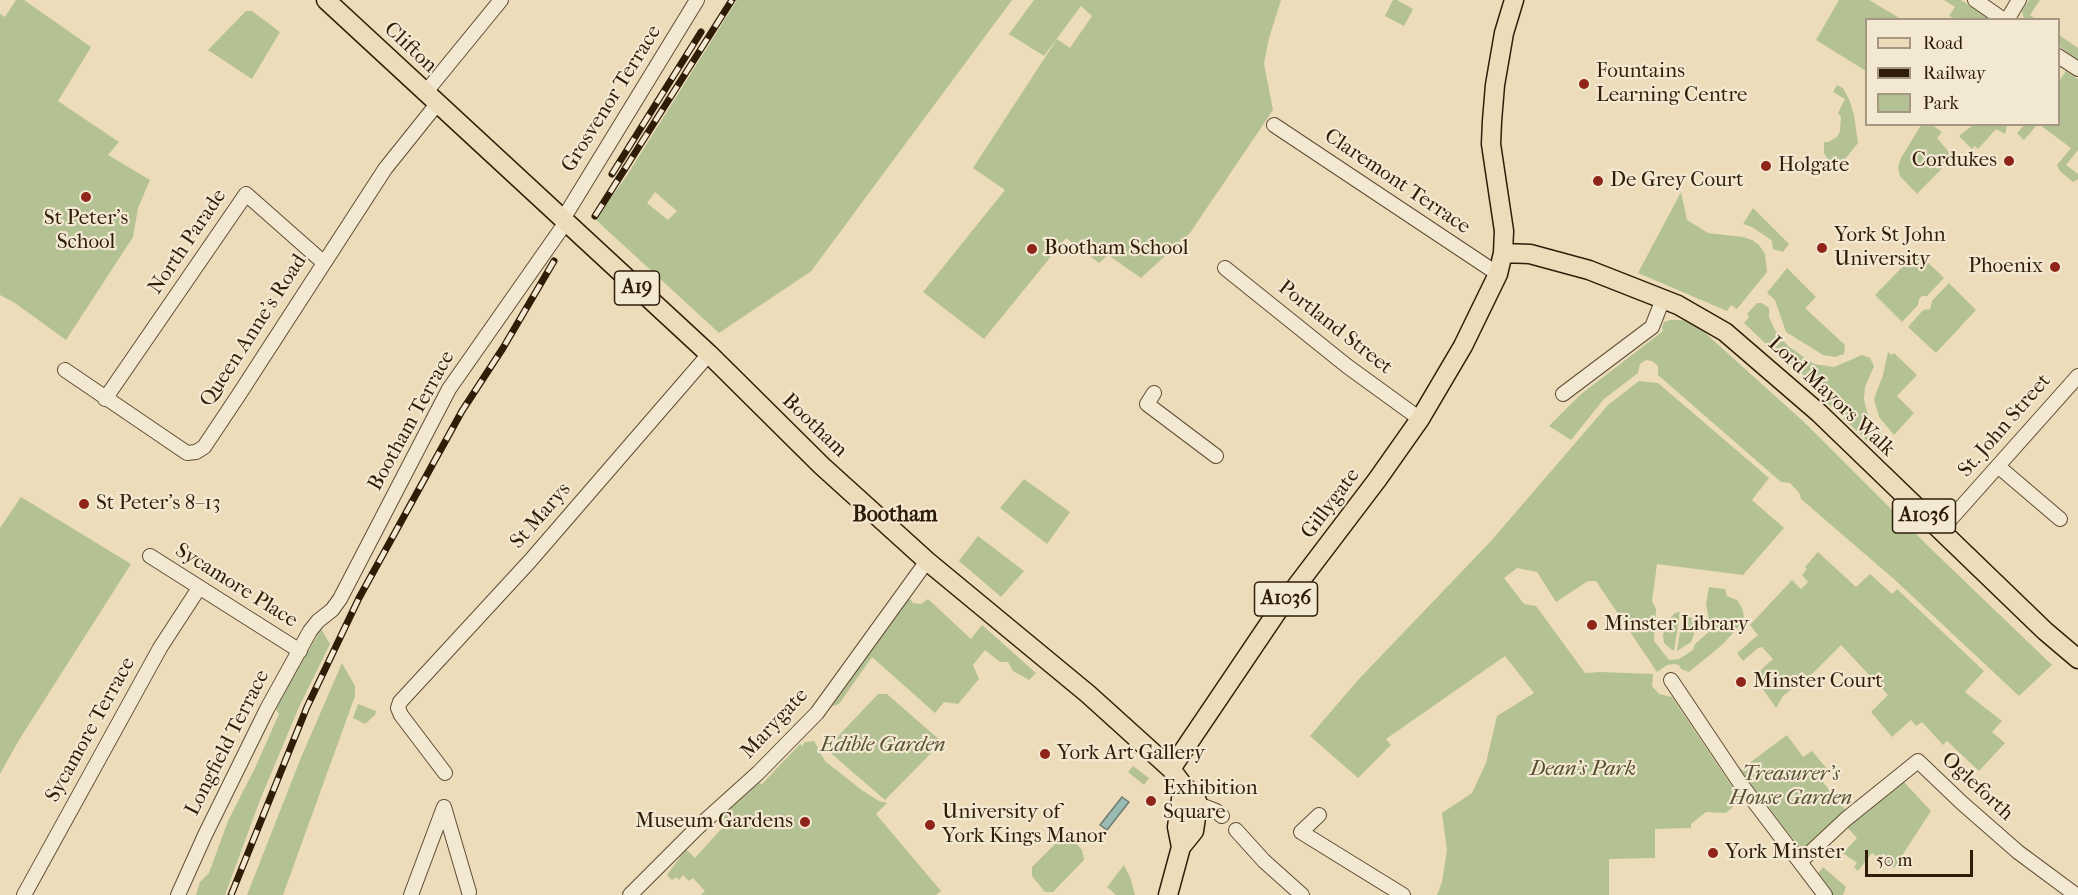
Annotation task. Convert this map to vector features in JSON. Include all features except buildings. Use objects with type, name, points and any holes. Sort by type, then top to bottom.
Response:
[{"type":"main road","name":"Clifton","points":[[326,0],[431,98]]},
{"type":"main road","name":"Gillygate","points":[[1171,769],[1284,601],[1377,480],[1420,419],[1463,346],[1498,274],[1503,253],[1503,231],[1491,132],[1495,85],[1504,33],[1514,0]]},
{"type":"main road","name":"Bootham","points":[[431,98],[709,354],[822,466],[927,561],[1095,700],[1171,769],[1196,798],[1198,804]]},
{"type":"main road","name":"Lord Mayors Walk","points":[[1503,253],[1530,254],[1598,273],[1663,299],[1701,317],[1725,332],[1819,413],[2045,631],[2078,659]]},
{"type":"main road","points":[[1181,847],[1177,827],[1183,785]]},
{"type":"main road","points":[[1168,895],[1181,847],[1194,831],[1198,804]]},
{"type":"street","name":"Queen Anne's Road","points":[[65,370],[187,453],[196,452],[204,447],[431,98],[501,0]]},
{"type":"street","name":"Grosvenor Terrace","points":[[565,221],[698,0]]},
{"type":"street","points":[[1975,0],[2003,18]]},
{"type":"street","points":[[2007,18],[2019,0]]},
{"type":"street","points":[[2060,57],[2078,69]]},
{"type":"street","name":"Claremont Terrace","points":[[1274,124],[1498,274]]},
{"type":"street","name":"North Parade","points":[[105,399],[246,194],[323,262]]},
{"type":"street","name":"Bootham Terrace","points":[[324,615],[332,610],[340,599],[449,389],[565,221]]},
{"type":"street","name":"Portland Street","points":[[1225,268],[1347,366],[1420,419]]},
{"type":"street","points":[[1563,394],[1652,327],[1663,299]]},
{"type":"street","name":"St Marys","points":[[445,773],[401,715],[398,708],[400,702],[530,561],[709,354]]},
{"type":"street","name":"St. John Street","points":[[1940,531],[2078,376]]},
{"type":"street","points":[[1154,393],[1147,404],[1216,456]]},
{"type":"street","points":[[1999,467],[2060,519]]},
{"type":"street","name":"Sycamore Place","points":[[150,556],[300,651]]},
{"type":"street","name":"Marygate","points":[[630,895],[696,828],[758,772],[817,713],[927,561]]},
{"type":"street","name":"Sycamore Terrace","points":[[24,895],[160,648],[199,588]]},
{"type":"street","name":"Longfield Terrace","points":[[178,895],[252,740],[310,631],[324,615]]},
{"type":"street","points":[[1671,680],[1740,783],[1825,895]]},
{"type":"street","name":"Ogleforth","points":[[1800,862],[1846,819],[1918,761],[2012,846],[2076,895]]},
{"type":"street","points":[[1198,804],[1222,816]]},
{"type":"street","points":[[411,895],[444,807],[469,892]]},
{"type":"street","points":[[1319,815],[1301,832],[1402,895]]},
{"type":"street","points":[[1236,830],[1264,861],[1302,895]]},
{"type":"green space","points":[[16,0],[24,0],[91,47],[58,101],[119,142],[108,155],[150,180],[138,208],[133,237],[66,340],[15,303],[0,295],[0,14],[5,17]]},
{"type":"green space","points":[[737,0],[1012,0],[813,270],[719,333],[595,219],[626,177]],"holes":[[[655,192],[677,211],[668,220],[647,203]]]},
{"type":"green space","points":[[1034,0],[1281,0],[1269,38],[1264,64],[1273,110],[1190,233],[1141,278],[1108,255],[1099,263],[1066,238],[984,339],[923,292],[1005,190],[973,168],[1057,39],[1070,48],[1092,16],[1081,6],[1044,56],[1009,34]]},
{"type":"green space","points":[[1393,0],[1413,9],[1404,26],[1385,16]]},
{"type":"green space","points":[[1839,0],[1869,0],[1899,18],[1865,18],[1865,70],[1816,40]]},
{"type":"green space","points":[[1944,0],[1961,0],[1989,18],[1953,18],[1949,16],[1955,7]]},
{"type":"green space","points":[[2029,0],[2040,0],[2030,15],[2034,18],[2024,18],[2022,11]]},
{"type":"green space","points":[[246,11],[252,11],[280,32],[252,79],[208,50]]},
{"type":"green space","points":[[2060,36],[2078,48],[2078,60],[2060,47]]},
{"type":"green space","points":[[2066,71],[2078,79],[2078,150],[2066,165],[2078,174],[2078,179],[2073,182],[2060,171],[2057,165],[2071,148],[2041,126],[2060,126],[2060,80]]},
{"type":"green space","points":[[1837,85],[1843,88],[1849,99],[1858,143],[1837,169],[1832,166],[1824,153],[1824,142],[1837,137],[1840,131],[1841,117],[1838,113],[1845,99],[1833,92]]},
{"type":"green space","points":[[1920,126],[1933,126],[1942,132],[1937,138],[1953,157],[1917,194],[1900,176],[1898,167]]},
{"type":"green space","points":[[1972,126],[2007,126],[2005,134],[1996,129],[1978,149],[1975,146],[1972,149],[1959,136]]},
{"type":"green space","points":[[2023,126],[2036,126],[2024,140],[2017,133]]},
{"type":"green space","points":[[1681,192],[1687,220],[1708,233],[1752,240],[1765,254],[1767,272],[1737,309],[1731,305],[1727,311],[1638,273]]},
{"type":"green space","points":[[1753,208],[1789,244],[1783,252],[1773,249],[1772,241],[1752,227],[1743,224]]},
{"type":"green space","points":[[1917,252],[1944,278],[1927,296],[1919,299],[1918,305],[1902,322],[1875,295]]},
{"type":"green space","points":[[1787,268],[1816,297],[1805,308],[1845,345],[1844,354],[1835,357],[1823,355],[1786,332],[1775,300],[1767,293]]},
{"type":"green space","points":[[1949,283],[1976,310],[1936,353],[1908,327],[1923,310],[1930,309],[1932,301]]},
{"type":"green space","points":[[1757,303],[1762,303],[1769,308],[1769,317],[1775,330],[1788,346],[1814,364],[1834,367],[1862,355],[1870,358],[1874,366],[1865,387],[1864,400],[1869,419],[1887,444],[1884,457],[1744,323],[1749,317],[1747,314]]},
{"type":"green space","points":[[1670,320],[1693,322],[1804,422],[2052,665],[2019,696],[1895,580],[1801,499],[1800,494],[1790,483],[1781,482],[1658,375],[1658,366],[1652,361],[1646,360],[1640,364],[1638,373],[1604,399],[1571,440],[1549,426],[1580,395],[1663,331],[1664,322]]},
{"type":"green space","points":[[1888,352],[1892,355],[1894,353],[1917,375],[1897,396],[1914,413],[1894,435],[1879,417],[1874,399]]},
{"type":"green space","name":"Dean's Park","points":[[1639,381],[1658,383],[1769,478],[1752,500],[1784,528],[1743,575],[1657,564],[1652,601],[1656,609],[1654,641],[1669,660],[1679,659],[1693,650],[1695,644],[1711,630],[1706,604],[1709,587],[1725,589],[1727,596],[1737,600],[1745,620],[1722,645],[1689,672],[1674,664],[1667,665],[1657,672],[1596,581],[1588,581],[1556,602],[1537,572],[1517,568],[1504,578],[1524,604],[1536,606],[1585,673],[1653,674],[1652,686],[1659,694],[1672,697],[1741,800],[1726,813],[1706,812],[1691,824],[1691,828],[1655,829],[1655,858],[1609,859],[1609,895],[1437,895],[1442,882],[1447,850],[1442,813],[1472,793],[1486,763],[1497,716],[1534,693],[1505,656],[1386,739],[1391,745],[1358,778],[1310,736],[1358,680],[1491,541],[1608,405]]},
{"type":"green space","points":[[1024,479],[1070,512],[1047,544],[1000,508]]},
{"type":"green space","points":[[21,497],[131,564],[19,740],[0,774],[0,528]]},
{"type":"green space","points":[[978,536],[1024,571],[1001,597],[959,561]]},
{"type":"green space","points":[[1818,552],[1856,587],[1870,574],[1892,594],[1897,589],[1984,671],[1965,692],[2002,721],[1992,732],[2005,743],[1979,771],[1947,741],[1943,745],[1922,722],[1916,726],[1911,720],[1892,737],[1871,712],[1888,695],[1841,645],[1813,673],[1783,696],[1776,708],[1754,676],[1773,659],[1762,647],[1743,661],[1737,653],[1758,635],[1750,625],[1792,580],[1801,589],[1808,582],[1802,575],[1807,569],[1805,567]]},
{"type":"green space","points":[[910,599],[913,603],[921,604],[928,599],[971,639],[982,625],[1036,673],[1029,680],[1013,671],[1008,662],[1000,662],[985,650],[973,665],[979,679],[958,704],[944,702],[935,713],[872,657],[839,704],[833,706],[830,704],[904,600]]},
{"type":"green space","points":[[1680,612],[1674,651],[1664,643],[1665,623],[1675,613]]},
{"type":"green space","points":[[1683,613],[1693,619],[1694,634],[1691,642],[1677,651]]},
{"type":"green space","points":[[321,629],[330,644],[299,707],[260,800],[225,895],[196,895],[200,882],[209,873],[228,821],[279,714],[275,708]]},
{"type":"green space","points":[[342,663],[355,686],[355,696],[283,895],[247,895],[300,760]]},
{"type":"green space","name":"Edible Garden","points":[[878,694],[887,694],[942,742],[885,800],[826,749]]},
{"type":"green space","points":[[358,704],[376,711],[375,715],[365,724],[353,718]]},
{"type":"green space","name":"Treasurer's House Garden","points":[[1787,735],[1803,757],[1812,751],[1828,770],[1819,777],[1847,812],[1803,852],[1740,770]]},
{"type":"green space","name":"Museum Gardens","points":[[814,741],[825,761],[863,791],[887,803],[876,814],[941,891],[936,895],[701,895],[705,891],[693,878],[689,881],[683,875],[679,880],[676,877],[672,880],[667,875],[686,849],[695,858],[723,827],[716,821],[759,783],[762,784],[800,744],[802,746],[805,742]]},
{"type":"green space","points":[[1133,766],[1149,778],[1144,785],[1128,772]]},
{"type":"green space","points":[[1903,781],[1931,811],[1894,868],[1872,853],[1858,871],[1854,867],[1857,863],[1843,853],[1857,838],[1845,825]]},
{"type":"green space","points":[[1068,834],[1082,850],[1084,860],[1053,892],[1045,892],[1032,876],[1032,867],[1064,835]]},
{"type":"green space","points":[[1124,865],[1135,895],[1116,895],[1107,887]]},
{"type":"green space","points":[[1823,867],[1846,887],[1843,895],[1831,895],[1816,876]]},
{"type":"water","points":[[1122,797],[1129,802],[1107,830],[1100,825]]},
{"type":"railway","points":[[595,216],[732,0]]},
{"type":"railway","points":[[612,174],[701,32]]},
{"type":"railway","points":[[231,895],[307,707],[359,598],[462,411],[503,348],[554,261]]},
{"type":"place","name":"Fountains Learning Centre","points":[[1584,84]]},
{"type":"place","name":"Cordukes","points":[[2009,161]]},
{"type":"place","name":"Holgate","points":[[1766,166]]},
{"type":"place","name":"De Grey Court","points":[[1598,181]]},
{"type":"place","name":"St Peter's School","points":[[86,197]]},
{"type":"place","name":"York St John University","points":[[1822,248]]},
{"type":"place","name":"Bootham School","points":[[1032,249]]},
{"type":"place","name":"Phoenix","points":[[2055,267]]},
{"type":"place","name":"St Peter's 8–13","points":[[84,504]]},
{"type":"place","name":"Minster Library","points":[[1592,625]]},
{"type":"place","name":"Minster Court","points":[[1741,682]]},
{"type":"place","name":"York Art Gallery","points":[[1045,754]]},
{"type":"place","name":"Exhibition Square","points":[[1151,801]]},
{"type":"place","name":"Museum Gardens","points":[[805,822]]},
{"type":"place","name":"University of York Kings Manor","points":[[930,825]]},
{"type":"place","name":"York Minster","points":[[1713,853]]},
{"type":"district","name":"Bootham","points":[[895,516]]}]
